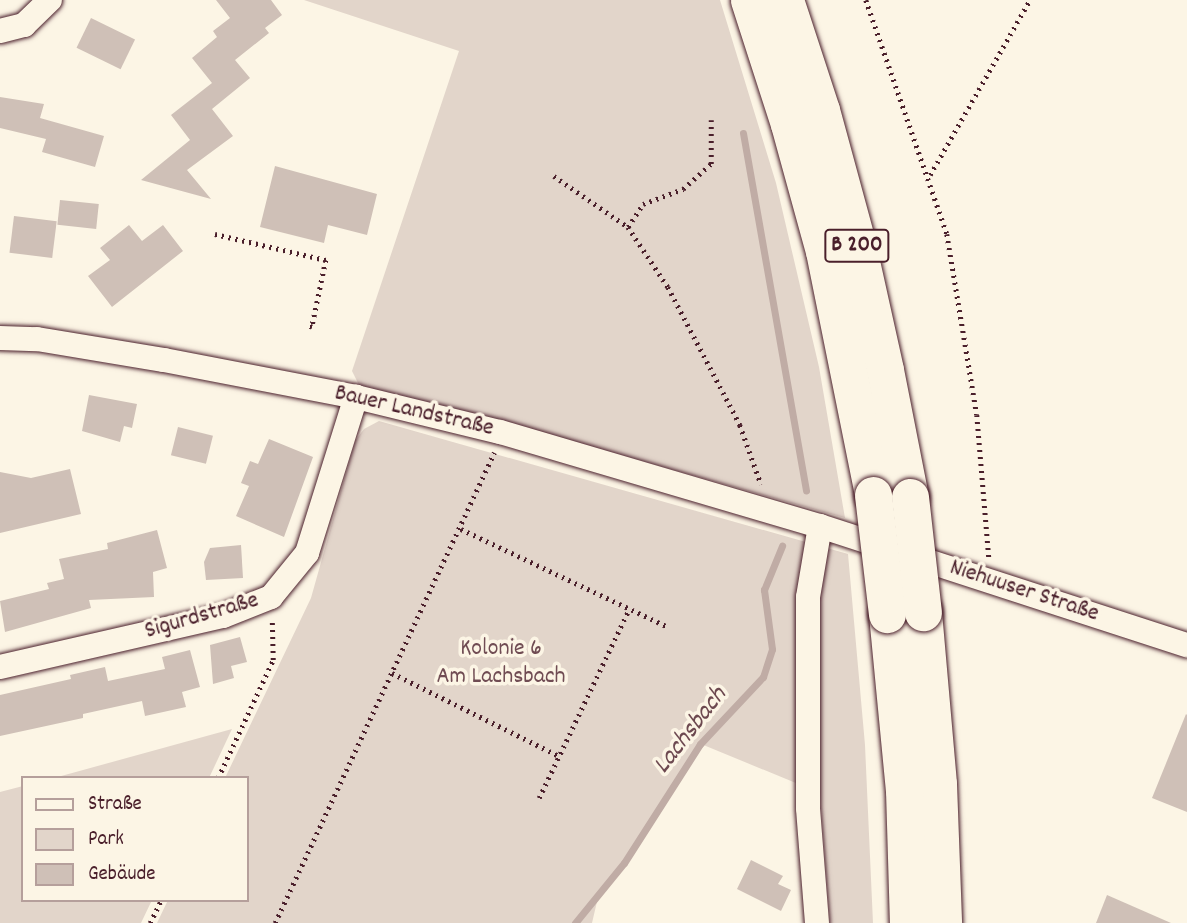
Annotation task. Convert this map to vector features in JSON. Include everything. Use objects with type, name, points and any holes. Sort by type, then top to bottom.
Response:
[{"type":"highway","name":"B 200","points":[[749,0],[789,124],[824,251],[873,495],[904,790],[908,923]]},
{"type":"highway","name":"B 200","points":[[785,0],[821,110],[856,239],[886,370],[909,497],[939,784],[943,923]]},
{"type":"street","points":[[0,31],[24,25],[50,0]]},
{"type":"street","name":"Bauer Landstraße","points":[[0,338],[37,339],[356,397],[500,432],[860,539]]},
{"type":"street","name":"Sigurdstraße","points":[[0,667],[223,616],[271,597],[307,553],[356,397]]},
{"type":"street","points":[[817,923],[808,808],[808,597],[820,526]]},
{"type":"street","name":"Niehuuser Straße","points":[[860,539],[1187,645]]},
{"type":"path","points":[[866,0],[929,175],[947,234],[977,415],[991,580]]},
{"type":"path","points":[[929,175],[1030,0]]},
{"type":"path","points":[[628,227],[643,204],[683,189],[711,164],[711,120]]},
{"type":"path","points":[[554,176],[628,227],[668,287],[740,425],[771,512]]},
{"type":"path","points":[[215,234],[326,260],[312,327],[306,325]]},
{"type":"path","points":[[275,923],[461,529],[494,454],[500,432]]},
{"type":"path","points":[[461,529],[666,626]]},
{"type":"path","points":[[219,776],[273,660],[271,597]]},
{"type":"path","points":[[539,798],[629,609]]},
{"type":"path","points":[[392,673],[559,756]]},
{"type":"path","points":[[150,923],[160,902]]},
{"type":"green space","points":[[304,0],[720,0],[776,183],[819,367],[845,518],[504,422],[360,387],[352,371],[459,51]]},
{"type":"green space","name":"Kolonie 6 Am Lachsbach","points":[[379,421],[848,554],[865,745],[873,923],[830,923],[820,793],[701,744],[624,863],[599,893],[592,923],[157,923],[167,902],[248,902],[248,776],[226,776],[311,598],[355,441],[364,429]]},
{"type":"green space","points":[[232,729],[210,776],[61,776]]},
{"type":"green space","points":[[21,787],[21,902],[151,902],[141,923],[0,923],[0,792]]},
{"type":"building","points":[[216,0],[271,0],[282,15],[265,28],[269,33],[235,60],[250,78],[212,109],[233,136],[187,170],[211,199],[141,180],[190,140],[171,115],[212,83],[192,58],[217,37],[213,31],[230,18]]},
{"type":"building","points":[[91,18],[135,39],[121,69],[77,48]]},
{"type":"building","points":[[0,97],[44,104],[40,118],[104,136],[95,167],[42,152],[46,139],[0,128]]},
{"type":"building","points":[[275,166],[377,194],[367,235],[328,225],[324,243],[260,227]]},
{"type":"building","points":[[60,200],[99,204],[96,229],[57,225]]},
{"type":"building","points":[[14,216],[57,221],[52,258],[9,253]]},
{"type":"building","points":[[129,225],[142,241],[163,225],[183,251],[112,307],[88,276],[110,260],[100,248]]},
{"type":"building","points":[[89,395],[137,404],[132,428],[124,426],[120,442],[82,431]]},
{"type":"building","points":[[178,427],[213,436],[206,464],[171,455]]},
{"type":"building","points":[[269,439],[313,457],[284,537],[236,516],[249,486],[241,483],[250,461],[258,464]]},
{"type":"building","points":[[70,469],[81,514],[0,533],[0,472],[31,478]]},
{"type":"building","points":[[157,530],[167,568],[153,572],[154,597],[89,600],[91,608],[5,632],[0,601],[49,589],[47,583],[64,579],[59,559],[108,549],[107,543]]},
{"type":"building","points":[[241,545],[243,578],[206,580],[204,562],[210,548]]},
{"type":"building","points":[[240,637],[247,662],[231,666],[234,678],[213,684],[210,645]]},
{"type":"building","points":[[190,650],[200,687],[182,692],[186,707],[145,716],[142,701],[83,714],[83,718],[0,736],[0,695],[71,679],[70,675],[105,667],[108,681],[165,669],[162,657]]},
{"type":"building","points":[[1187,715],[1187,812],[1152,798]]},
{"type":"building","points":[[751,860],[783,876],[778,884],[791,890],[781,911],[737,889]]},
{"type":"building","points":[[1107,895],[1171,923],[1096,923]]},
{"type":"waterway","name":"Lachsbach","points":[[743,133],[806,490]]},
{"type":"waterway","name":"Lachsbach","points":[[575,923],[624,863],[700,744],[763,677],[772,649],[764,590],[782,546]]}]
